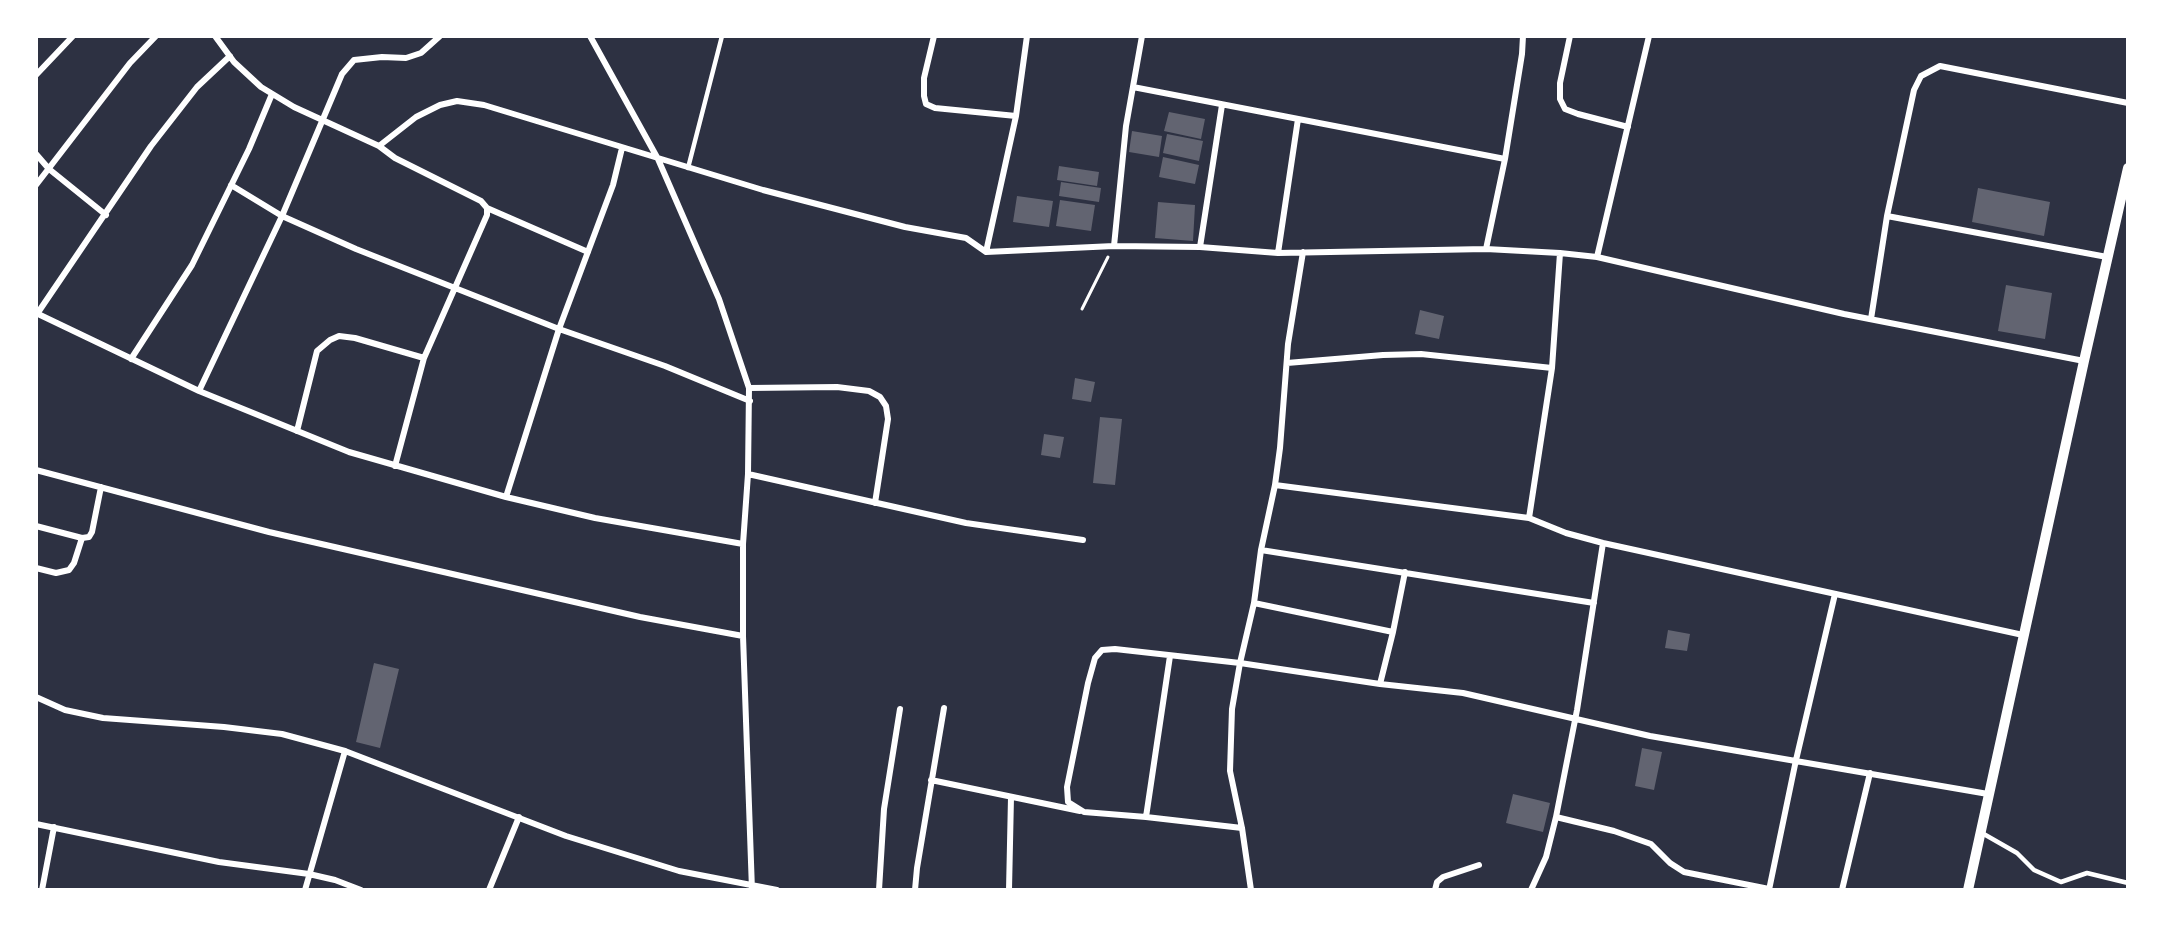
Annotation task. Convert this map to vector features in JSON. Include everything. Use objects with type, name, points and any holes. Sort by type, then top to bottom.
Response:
[{"type":"street","points":[[36,75],[74,36]]},
{"type":"street","points":[[36,184],[129,63],[156,36]]},
{"type":"street","points":[[215,36],[230,56],[261,87],[294,107],[379,146],[395,158],[481,201],[487,208],[588,252]]},
{"type":"street","points":[[199,391],[282,216],[342,74],[354,60],[406,58],[421,53],[440,36]]},
{"type":"street","points":[[590,36],[658,159],[719,299],[749,388],[748,474],[742,544],[752,887]]},
{"type":"street","points":[[934,36],[924,78],[926,104],[935,108],[1016,116]]},
{"type":"street","points":[[986,252],[1016,116],[1027,36]]},
{"type":"street","points":[[1114,246],[1126,126],[1142,36]]},
{"type":"street","points":[[1486,249],[1505,159],[1523,36]]},
{"type":"street","points":[[1570,36],[1560,83],[1560,99],[1565,109],[1628,128]]},
{"type":"street","points":[[1598,257],[1649,36]]},
{"type":"street","points":[[230,56],[197,87],[151,146],[36,314],[199,391],[349,452],[506,497],[595,518],[742,544]]},
{"type":"street","points":[[1870,319],[1887,216],[1914,90],[1921,76],[1940,66],[2128,103]]},
{"type":"street","points":[[1133,87],[1505,159]]},
{"type":"street","points":[[131,359],[192,266],[249,149],[272,94]]},
{"type":"street","points":[[379,146],[416,117],[440,105],[457,101],[484,105],[688,168],[905,227],[966,238],[986,252],[1114,246],[1200,247],[1278,253],[1486,249],[1560,253],[1598,257],[1870,319],[2084,361]]},
{"type":"street","points":[[1200,247],[1222,105]]},
{"type":"street","points":[[1278,253],[1298,120]]},
{"type":"street","points":[[506,497],[559,329],[613,185],[622,148]]},
{"type":"street","points":[[36,154],[49,169],[106,214]]},
{"type":"street","points":[[1968,890],[2128,168]]},
{"type":"street","points":[[231,185],[282,216],[356,249],[559,329],[665,366],[750,401]]},
{"type":"street","points":[[395,466],[424,358],[487,215],[487,208]]},
{"type":"street","points":[[1887,216],[2108,257]]},
{"type":"street","points":[[1251,890],[1242,828],[1230,771],[1232,709],[1254,603],[1261,550],[1281,448],[1287,363],[1303,252]]},
{"type":"street","points":[[1529,518],[1552,368],[1560,253]]},
{"type":"street","points":[[297,430],[317,351],[330,340],[339,336],[355,338],[424,358]]},
{"type":"street","points":[[1287,363],[1421,354],[1552,368]]},
{"type":"street","points":[[749,388],[837,387],[869,391],[880,397],[886,406],[888,419],[875,503]]},
{"type":"street","points":[[36,470],[269,532],[640,617],[743,636]]},
{"type":"street","points":[[748,474],[966,523],[1083,540]]},
{"type":"street","points":[[1275,484],[1529,518],[1566,533],[1603,543],[2023,635]]},
{"type":"street","points":[[36,526],[82,538],[90,537],[93,532],[101,487]]},
{"type":"street","points":[[36,568],[56,573],[69,570],[74,563],[82,538]]},
{"type":"street","points":[[1531,890],[1546,857],[1556,817],[1575,718],[1603,543]]},
{"type":"street","points":[[1261,550],[1594,603]]},
{"type":"street","points":[[1380,684],[1405,572]]},
{"type":"street","points":[[1556,817],[1614,831],[1651,844],[1670,863],[1684,872],[1769,890],[1796,760],[1835,594]]},
{"type":"street","points":[[1254,603],[1393,632]]},
{"type":"street","points":[[1084,812],[1068,802],[1067,787],[1095,658],[1102,650],[1115,649],[1463,693],[1650,736],[1988,795]]},
{"type":"street","points":[[1146,817],[1170,656]]},
{"type":"street","points":[[36,697],[65,710],[103,718],[224,727],[282,734],[345,751],[566,836],[678,871],[777,890]]},
{"type":"street","points":[[915,890],[916,868],[944,708]]},
{"type":"street","points":[[879,890],[884,808],[900,709]]},
{"type":"street","points":[[305,890],[345,751]]},
{"type":"street","points":[[1842,890],[1870,773]]},
{"type":"street","points":[[931,780],[1084,812],[1242,828]]},
{"type":"street","points":[[1008,890],[1011,797]]},
{"type":"street","points":[[489,890],[519,817]]},
{"type":"street","points":[[36,824],[219,862],[309,874],[335,880],[361,890]]},
{"type":"street","points":[[42,890],[54,827]]},
{"type":"street","points":[[1435,890],[1437,882],[1443,877],[1479,865]]},
{"type":"lane","points":[[688,168],[722,36]]},
{"type":"lane","points":[[1980,832],[2017,853],[2034,870],[2061,882],[2086,873],[2128,883]]},
{"type":"path","points":[[1082,309],[1114,246]]},
{"type":"building","points":[[1169,112],[1205,119],[1201,139],[1164,131]]},
{"type":"building","points":[[1132,131],[1162,136],[1159,157],[1129,152]]},
{"type":"building","points":[[1167,134],[1203,141],[1199,161],[1163,153]]},
{"type":"building","points":[[1163,157],[1199,165],[1195,184],[1159,177]]},
{"type":"building","points":[[1059,166],[1099,172],[1097,186],[1057,180]]},
{"type":"building","points":[[1061,182],[1101,188],[1099,202],[1059,196]]},
{"type":"building","points":[[1978,188],[2050,202],[2044,236],[1972,222]]},
{"type":"building","points":[[1017,196],[1053,201],[1049,227],[1013,222]]},
{"type":"building","points":[[1060,200],[1095,205],[1091,231],[1056,226]]},
{"type":"building","points":[[1158,202],[1195,205],[1193,241],[1155,238]]},
{"type":"building","points":[[2006,285],[2052,293],[2045,339],[1998,331]]},
{"type":"building","points":[[1420,310],[1444,316],[1439,339],[1415,334]]},
{"type":"building","points":[[1075,378],[1095,382],[1091,402],[1072,399]]},
{"type":"building","points":[[1100,417],[1122,419],[1115,485],[1093,483]]},
{"type":"building","points":[[1044,434],[1064,437],[1060,458],[1041,455]]},
{"type":"building","points":[[1668,630],[1690,634],[1687,651],[1665,648]]},
{"type":"building","points":[[374,663],[399,669],[380,748],[356,742]]},
{"type":"building","points":[[1642,748],[1662,752],[1654,790],[1635,786]]},
{"type":"building","points":[[1513,794],[1550,803],[1543,832],[1506,823]]}]
